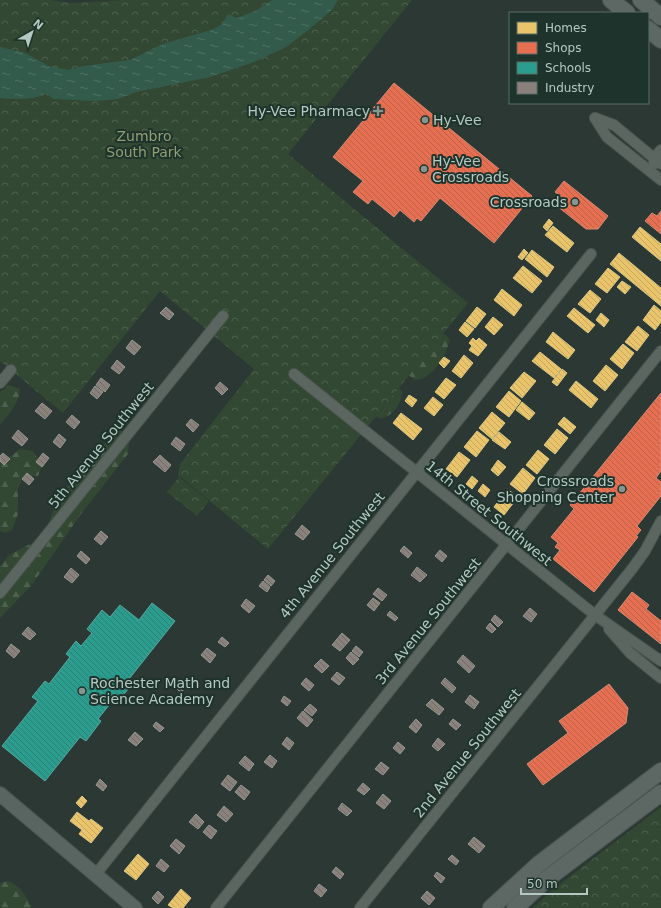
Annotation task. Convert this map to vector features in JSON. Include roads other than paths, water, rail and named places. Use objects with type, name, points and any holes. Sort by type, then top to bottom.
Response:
[{"type":"main road","points":[[611,0],[626,12]]},
{"type":"main road","points":[[641,0],[661,16]]},
{"type":"main road","points":[[649,30],[661,40]]},
{"type":"main road","points":[[492,908],[523,877],[661,771]]},
{"type":"main road","points":[[515,908],[548,878],[661,793]]},
{"type":"main road","points":[[0,794],[135,908]]},
{"type":"street","points":[[658,161],[614,126],[595,118],[607,137],[657,172],[661,180]]},
{"type":"street","points":[[657,172],[661,150]]},
{"type":"street","name":"4th Avenue Southwest","points":[[96,874],[591,254]]},
{"type":"street","name":"5th Avenue Southwest","points":[[0,593],[223,316]]},
{"type":"street","name":"3rd Avenue Southwest","points":[[216,908],[661,351]]},
{"type":"street","points":[[0,383],[11,370]]},
{"type":"street","name":"14th Street Southwest","points":[[294,374],[595,615],[661,662]]},
{"type":"street","name":"2nd Avenue Southwest","points":[[360,908],[645,551],[661,521]]},
{"type":"street","name":"14th Street Southwest","points":[[604,622],[626,650],[661,678]]},
{"type":"water","points":[[272,0],[338,0],[332,10],[286,47],[254,62],[210,77],[136,92],[118,99],[96,101],[53,99],[47,93],[30,98],[0,98],[0,47],[25,53],[49,66],[69,70],[83,66],[130,60],[163,44],[214,29],[222,24],[228,14],[237,18],[257,10]]},
{"type":"place","name":"Hy-Vee Pharmacy","points":[[378,111]]},
{"type":"place","name":"Hy-Vee","points":[[425,120]]},
{"type":"place","name":"Hy-Vee Crossroads","points":[[424,169]]},
{"type":"place","name":"Crossroads","points":[[575,202]]},
{"type":"place","name":"Crossroads Shopping Center","points":[[622,489]]},
{"type":"place","name":"Rochester Math and Science Academy","points":[[82,691]]},
{"type":"park label","name":"Zumbro South Park","points":[[144,144]]}]
